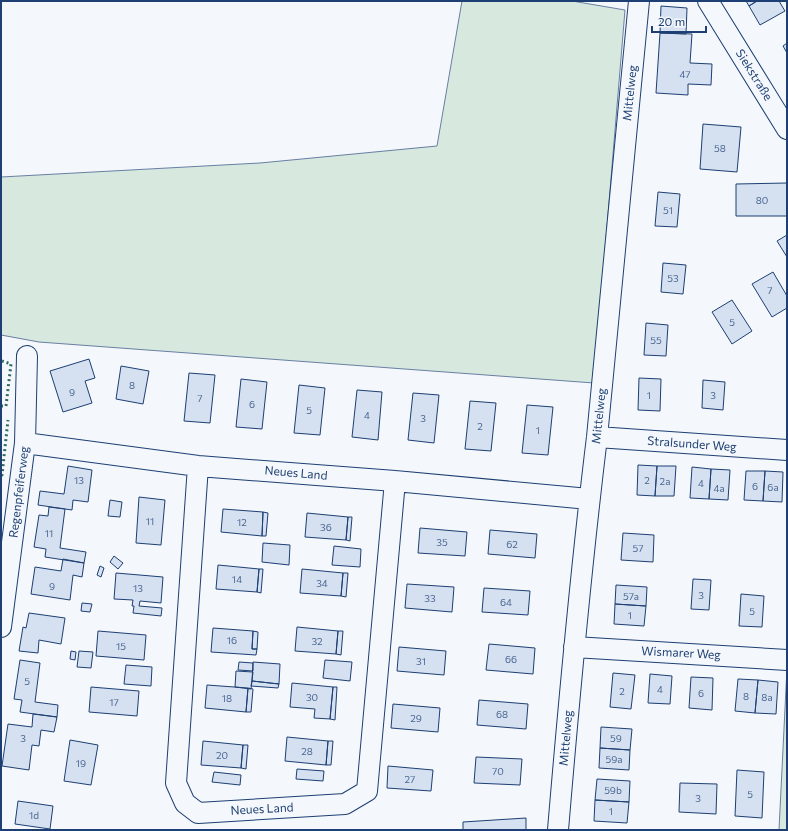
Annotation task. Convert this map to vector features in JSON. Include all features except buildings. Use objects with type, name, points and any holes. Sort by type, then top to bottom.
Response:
[{"type":"street","name":"Mittelweg","points":[[558,830],[574,647],[593,526],[589,499],[597,437],[639,1]]},
{"type":"street","name":"Siekstraße","points":[[708,1],[787,129]]},
{"type":"street","name":"Regenpfeiferweg","points":[[1,627],[25,442],[27,356]]},
{"type":"street","name":"Stralsunder Weg","points":[[597,437],[787,450]]},
{"type":"street","name":"Neues Land","points":[[25,442],[198,466],[395,481],[589,499]]},
{"type":"street","name":"Neues Land","points":[[198,466],[176,783],[185,803],[198,813],[345,804],[367,792],[395,481]]},
{"type":"street","name":"Wismarer Weg","points":[[574,647],[787,660]]},
{"type":"shaded area","points":[[462,1],[572,1],[625,10],[594,383],[39,342],[1,335],[1,177],[260,163],[437,146]]},
{"type":"shaded area","points":[[787,668],[787,830],[779,830]]},
{"type":"hedge","points":[[1,406],[6,406],[11,364],[2,361]]},
{"type":"hedge","points":[[1,475],[8,420]]}]
